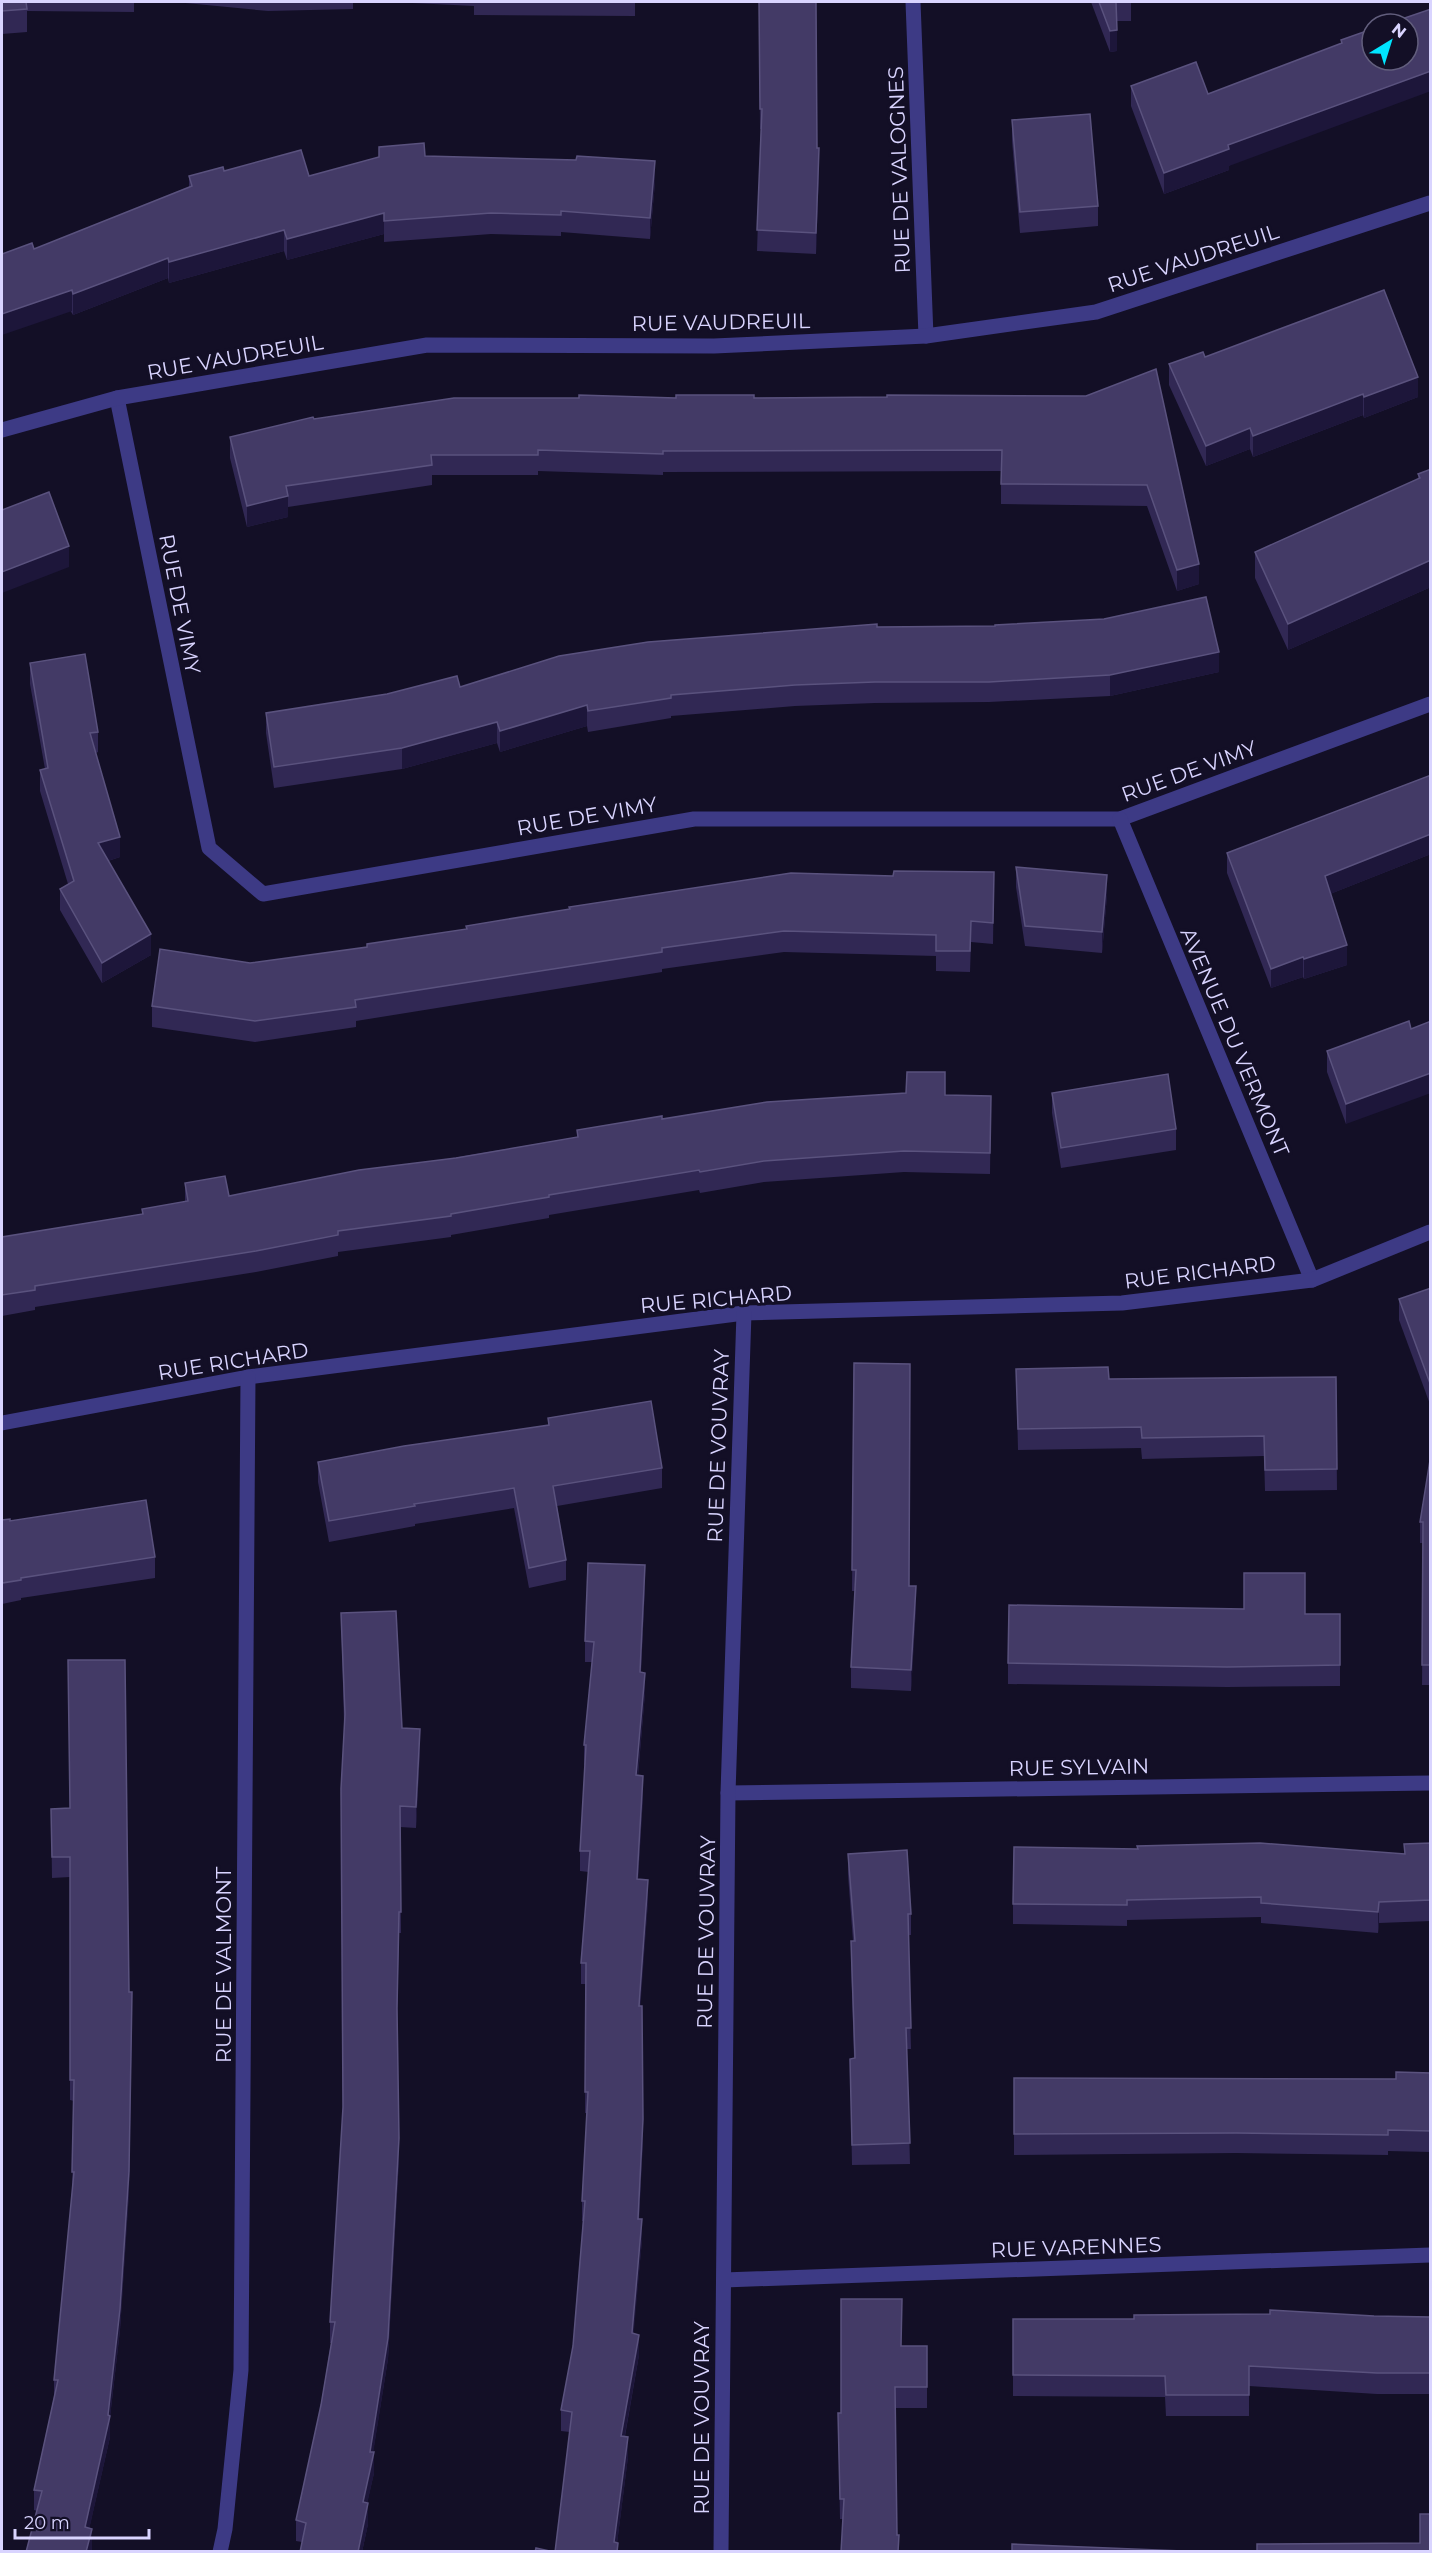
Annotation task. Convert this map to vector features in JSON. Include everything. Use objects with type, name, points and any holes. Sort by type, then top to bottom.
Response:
[{"type":"street","name":"RUE DE VALOGNES","points":[[913,2],[926,336]]},
{"type":"street","name":"RUE VAUDREUIL","points":[[2,429],[117,398],[427,345],[714,346],[926,336],[1096,312],[1431,203]]},
{"type":"street","name":"RUE DE VIMY","points":[[117,398],[209,848],[263,894],[694,819],[1120,819],[1431,704]]},
{"type":"street","name":"AVENUE DU VERMONT","points":[[1120,819],[1312,1280]]},
{"type":"street","name":"RUE RICHARD","points":[[2,1423],[248,1377],[744,1313],[1122,1303],[1312,1280],[1431,1232]]},
{"type":"street","name":"RUE DE VOUVRAY","points":[[721,2552],[728,1793],[744,1313]]},
{"type":"street","name":"RUE DE VALMONT","points":[[220,2552],[225,2529],[241,2370],[248,1377]]},
{"type":"street","name":"RUE SYLVAIN","points":[[728,1793],[1431,1783]]},
{"type":"street","name":"RUE VARENNES","points":[[723,2280],[1431,2255]]},
{"type":"building","points":[[2,2],[26,2],[27,9],[2,11]]},
{"type":"building","points":[[759,2],[816,2],[817,148],[819,148],[816,233],[757,230],[762,109],[760,109]]},
{"type":"building","points":[[1099,2],[1116,2],[1117,30],[1110,31]]},
{"type":"building","points":[[1431,9],[1431,71],[1228,145],[1229,149],[1164,173],[1131,86],[1196,62],[1208,94],[1342,43],[1341,40],[1360,33],[1360,72],[1420,72],[1420,13]]},
{"type":"building","points":[[1090,114],[1098,206],[1020,212],[1012,120]]},
{"type":"building","points":[[424,143],[425,156],[576,160],[577,156],[655,161],[650,218],[561,211],[561,215],[491,213],[384,221],[384,213],[287,239],[284,230],[169,262],[168,258],[73,294],[72,290],[2,314],[2,254],[32,243],[34,249],[192,186],[189,176],[223,167],[224,171],[301,150],[309,176],[379,157],[379,147]]},
{"type":"building","points":[[1384,290],[1418,377],[1364,397],[1363,394],[1253,436],[1250,428],[1206,446],[1169,364],[1203,352],[1205,357]]},
{"type":"building","points":[[1156,369],[1199,564],[1177,570],[1147,485],[1001,484],[1002,450],[663,451],[663,454],[538,450],[538,455],[431,455],[432,465],[286,486],[288,496],[247,506],[230,437],[313,417],[314,419],[454,398],[579,398],[579,395],[676,398],[676,395],[754,395],[754,398],[887,397],[887,395],[1086,396]]},
{"type":"building","points":[[1431,469],[1431,560],[1288,624],[1255,552],[1420,478],[1418,474]]},
{"type":"building","points":[[49,492],[69,546],[2,572],[2,510]]},
{"type":"building","points":[[1206,597],[1219,652],[1110,675],[989,682],[795,685],[671,695],[671,698],[588,711],[587,705],[500,731],[497,722],[402,748],[274,767],[266,713],[387,694],[457,676],[460,687],[559,656],[648,642],[877,624],[877,627],[995,626],[1104,619]]},
{"type":"building","points":[[85,654],[98,732],[90,733],[120,837],[98,843],[151,934],[102,963],[60,889],[74,881],[40,770],[48,768],[30,663]]},
{"type":"building","points":[[1431,775],[1431,834],[1325,876],[1347,945],[1304,959],[1303,957],[1271,969],[1227,853]]},
{"type":"building","points":[[1016,867],[1107,875],[1102,932],[1025,926]]},
{"type":"building","points":[[894,871],[994,872],[993,923],[971,921],[970,951],[936,951],[936,935],[784,931],[662,948],[662,952],[355,1000],[356,1007],[255,1021],[152,1006],[160,949],[250,963],[367,947],[367,944],[467,929],[466,926],[570,909],[569,907],[791,873],[893,876]]},
{"type":"building","points":[[1409,1021],[1411,1029],[1431,1021],[1431,1073],[1346,1104],[1327,1051]]},
{"type":"building","points":[[907,1072],[945,1072],[945,1095],[991,1096],[990,1153],[904,1151],[764,1161],[700,1172],[699,1170],[549,1195],[549,1197],[451,1214],[451,1216],[338,1231],[338,1235],[256,1251],[35,1286],[35,1290],[2,1295],[2,1237],[143,1214],[142,1209],[188,1201],[185,1183],[225,1176],[229,1196],[359,1170],[456,1158],[578,1137],[577,1130],[662,1116],[662,1119],[767,1102],[906,1093]]},
{"type":"building","points":[[1168,1074],[1176,1129],[1061,1148],[1052,1093]]},
{"type":"building","points":[[1431,1288],[1431,1386],[1399,1299]]},
{"type":"building","points":[[854,1363],[910,1364],[909,1586],[916,1586],[911,1670],[851,1667],[856,1570],[852,1570]]},
{"type":"building","points":[[1108,1367],[1109,1379],[1336,1377],[1337,1469],[1265,1470],[1264,1436],[1142,1438],[1141,1427],[1018,1429],[1016,1369]]},
{"type":"building","points":[[651,1401],[662,1468],[553,1486],[566,1560],[529,1568],[514,1488],[414,1504],[415,1506],[329,1521],[318,1462],[404,1446],[549,1425],[548,1418]]},
{"type":"building","points":[[1431,1454],[1431,1665],[1422,1665],[1423,1522],[1420,1522]]},
{"type":"building","points":[[146,1500],[155,1557],[2,1583],[2,1520],[10,1519],[10,1521]]},
{"type":"building","points":[[588,1563],[645,1565],[640,1672],[645,1673],[636,1775],[643,1776],[637,1879],[648,1880],[639,2006],[642,2006],[643,2119],[638,2219],[642,2219],[632,2333],[639,2335],[621,2436],[628,2437],[614,2542],[618,2543],[617,2552],[555,2552],[572,2412],[561,2410],[573,2346],[585,2201],[582,2201],[588,2092],[585,2092],[586,1963],[581,1963],[590,1851],[580,1851],[586,1745],[584,1745],[594,1642],[585,1641]]},
{"type":"building","points":[[1244,1573],[1305,1573],[1305,1614],[1340,1614],[1340,1665],[1227,1667],[1008,1663],[1009,1605],[1244,1609]]},
{"type":"building","points":[[396,1611],[402,1728],[420,1729],[416,1807],[400,1806],[401,1912],[399,1912],[397,2008],[399,2138],[388,2338],[370,2452],[374,2452],[363,2502],[368,2503],[358,2552],[300,2552],[306,2523],[296,2520],[321,2405],[335,2322],[330,2322],[343,2107],[341,1789],[345,1714],[341,1613]]},
{"type":"building","points":[[68,1660],[125,1660],[129,1992],[132,1992],[129,2171],[120,2309],[108,2415],[110,2416],[85,2527],[92,2529],[86,2552],[26,2552],[42,2491],[34,2490],[58,2380],[54,2380],[74,2172],[72,2172],[74,2080],[70,2080],[70,1857],[52,1857],[51,1809],[70,1808]]},
{"type":"building","points":[[1260,1843],[1405,1854],[1404,1844],[1431,1843],[1431,1900],[1379,1902],[1378,1912],[1261,1903],[1261,1897],[1127,1900],[1127,1905],[1013,1904],[1014,1847],[1138,1849],[1137,1846]]},
{"type":"building","points":[[907,1850],[911,1914],[908,1914],[911,2028],[906,2028],[910,2143],[852,2145],[850,2059],[855,2058],[851,1941],[855,1941],[848,1854]]},
{"type":"building","points":[[1396,2072],[1431,2073],[1431,2131],[1388,2130],[1388,2135],[1014,2134],[1014,2078],[1396,2079]]},
{"type":"building","points":[[841,2299],[902,2299],[901,2346],[927,2346],[927,2387],[895,2387],[898,2552],[841,2552],[844,2499],[840,2499],[838,2413],[841,2413]]},
{"type":"building","points":[[1270,2310],[1431,2317],[1431,2373],[1377,2373],[1249,2366],[1249,2395],[1166,2395],[1165,2376],[1013,2375],[1013,2319],[1134,2319],[1134,2315],[1270,2314]]},
{"type":"building","points":[[1420,2514],[1431,2514],[1431,2552],[1257,2552],[1257,2544],[1420,2543]]},
{"type":"building","points":[[1012,2544],[1208,2552],[1012,2552]]},
{"type":"building","points":[[536,2548],[554,2552],[535,2552]]}]
